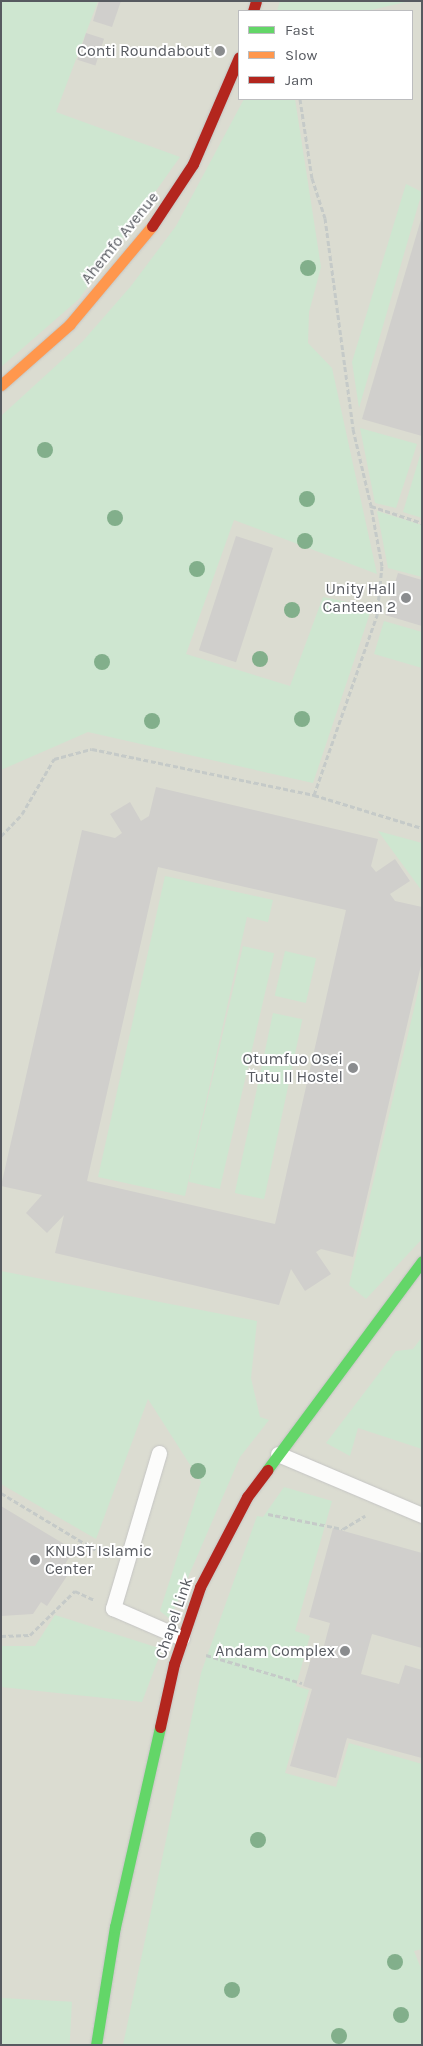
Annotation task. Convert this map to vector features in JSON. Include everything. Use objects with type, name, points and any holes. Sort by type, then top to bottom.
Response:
[{"type":"street","name":"Ahemfo Avenue","points":[[1,385],[68,324],[163,213],[193,164],[238,60]]},
{"type":"street","name":"Chapel Link","points":[[96,2045],[115,1927],[181,1643],[200,1587],[238,1513],[278,1454],[422,1261]]},
{"type":"lane","points":[[159,1453],[113,1608],[181,1643]]},
{"type":"lane","points":[[278,1454],[391,1500],[422,1515]]},
{"type":"path","points":[[300,100],[312,178],[325,218],[353,429],[371,506],[382,566],[377,614],[314,795]]},
{"type":"path","points":[[371,506],[422,523]]},
{"type":"path","points":[[1,836],[22,814],[54,758],[92,749],[314,795],[422,828]]},
{"type":"path","points":[[1,1493],[124,1568]]},
{"type":"path","points":[[262,1513],[343,1528],[391,1500]]},
{"type":"path","points":[[1,1636],[30,1635],[75,1591],[113,1608]]},
{"type":"path","points":[[181,1643],[302,1684]]},
{"type":"shaded area","points":[[1,1],[422,1],[422,2045],[1,2045]]},
{"type":"green space","points":[[1,1],[98,1],[56,112],[180,157],[79,299],[1,367]]},
{"type":"green space","points":[[280,1],[410,1],[371,10],[277,10]]},
{"type":"green space","points":[[243,100],[295,100],[321,267],[309,312],[308,343],[332,368],[377,574],[234,520],[186,654],[290,686],[323,597],[372,607],[313,783],[88,732],[1,770],[1,416],[83,341],[131,286],[176,226]]},
{"type":"green space","points":[[406,184],[422,192],[359,408],[352,362]]},
{"type":"green space","points":[[360,428],[417,444],[396,508],[375,503]]},
{"type":"green space","points":[[422,449],[422,518],[403,512]]},
{"type":"green space","points":[[377,511],[422,525],[422,577],[388,568]]},
{"type":"green space","points":[[384,621],[422,632],[422,668],[374,654]]},
{"type":"green space","points":[[378,831],[422,843],[422,891]]},
{"type":"green space","points":[[165,876],[273,900],[268,922],[247,917],[185,1196],[98,1177]]},
{"type":"green space","points":[[243,946],[274,953],[220,1189],[189,1182]]},
{"type":"green space","points":[[285,951],[316,958],[306,1003],[275,996]]},
{"type":"green space","points":[[422,975],[422,1239],[366,1299],[349,1285]]},
{"type":"green space","points":[[273,1013],[302,1019],[264,1199],[235,1193]]},
{"type":"green space","points":[[1,1271],[257,1321],[251,1378],[260,1417],[269,1420],[240,1457],[170,1619],[160,1611],[201,1482],[148,1399],[96,1539],[1,1484]]},
{"type":"green space","points":[[422,1337],[422,1449],[358,1428],[350,1456],[326,1443],[396,1351],[413,1349]]},
{"type":"green space","points":[[284,1487],[332,1501],[295,1631],[310,1636],[296,1686],[309,1690],[285,1773],[336,1787],[349,1743],[422,1764],[422,1949],[414,1951],[422,1971],[422,2045],[123,2045],[201,1673],[257,1516],[263,1517]]},
{"type":"green space","points":[[55,1615],[162,1649],[142,1702],[1,1687],[1,1646],[35,1646]]},
{"type":"green space","points":[[1,1998],[72,2002],[70,2045],[1,2045]]},
{"type":"building","points":[[99,1],[121,1],[112,27],[93,21]]},
{"type":"building","points":[[86,33],[104,39],[95,66],[77,60]]},
{"type":"building","points":[[422,216],[422,436],[362,419]]},
{"type":"building","points":[[236,536],[273,548],[236,662],[199,650]]},
{"type":"building","name":"Unity Hall Canteen 2","points":[[398,573],[422,580],[422,626],[385,615]]},
{"type":"building","name":"Otumfuo Osei Tutu II Hostel","points":[[156,787],[378,839],[371,866],[376,872],[395,859],[410,881],[390,894],[395,901],[422,907],[422,961],[353,1257],[321,1249],[316,1252],[331,1274],[305,1291],[291,1269],[279,1305],[55,1253],[64,1215],[47,1233],[26,1213],[42,1195],[1,1186],[82,830],[115,838],[122,833],[110,814],[130,802],[141,821],[149,816]],"holes":[[[158,867],[346,910],[275,1224],[87,1181]]]},
{"type":"building","name":"KNUST Islamic Center","points":[[1,1506],[74,1550],[62,1569],[69,1573],[47,1606],[41,1602],[33,1614],[1,1616]]},
{"type":"building","name":"Andam Complex","points":[[333,1528],[422,1553],[422,1648],[372,1634],[361,1674],[399,1684],[405,1665],[422,1670],[422,1758],[347,1738],[336,1778],[290,1766],[312,1689],[303,1686],[312,1655],[321,1657],[330,1623],[309,1617]]},
{"type":"traffic: fast","points":[[267,1470],[422,1261]]},
{"type":"traffic: fast","points":[[96,2045],[115,1927],[160,1727]]},
{"type":"traffic: slow","points":[[1,385],[69,325],[152,226]]},
{"type":"traffic: jam","points":[[253,10],[256,1]]},
{"type":"traffic: jam","points":[[152,226],[193,164],[238,59]]},
{"type":"traffic: jam","points":[[160,1727],[174,1664],[200,1587],[247,1497],[267,1470]]},
{"type":"place","name":"Conti Roundabout","points":[[220,51]]},
{"type":"place","name":"Unity Hall Canteen 2","points":[[406,598]]},
{"type":"place","name":"Otumfuo Osei Tutu II Hostel","points":[[353,1068]]},
{"type":"place","name":"KNUST Islamic Center","points":[[35,1560]]},
{"type":"place","name":"Andam Complex","points":[[345,1651]]}]
